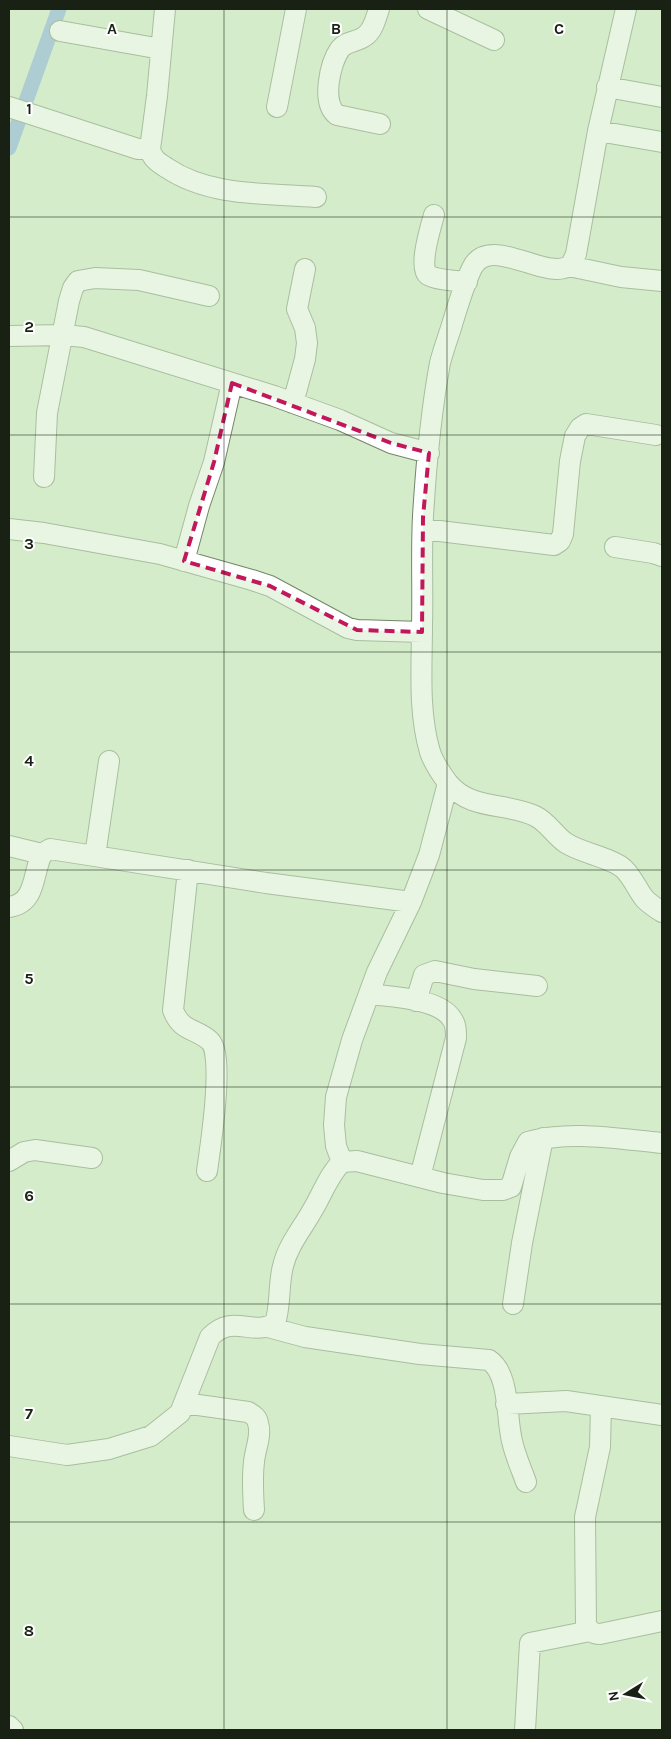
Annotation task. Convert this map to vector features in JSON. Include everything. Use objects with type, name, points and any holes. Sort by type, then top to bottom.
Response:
[{"type":"street","points":[[165,9],[150,149],[151,155],[174,173],[195,183],[214,188],[316,197]]},
{"type":"street","points":[[277,107],[296,9]]},
{"type":"street","points":[[379,9],[368,34],[341,48],[331,74],[328,98],[329,105],[337,115],[380,124]]},
{"type":"street","points":[[428,9],[494,40]]},
{"type":"street","points":[[569,266],[576,254],[598,131],[626,9]]},
{"type":"street","points":[[60,31],[161,49]]},
{"type":"street","points":[[607,87],[662,97]]},
{"type":"street","points":[[9,107],[138,149],[150,149]]},
{"type":"street","points":[[598,131],[662,142]]},
{"type":"street","points":[[434,215],[424,259],[425,271],[434,276],[466,282]]},
{"type":"street","points":[[662,281],[621,277],[569,266],[549,268],[523,260],[492,255],[484,256],[476,262],[466,282],[441,360],[429,453],[423,529],[422,632],[422,689],[430,753],[448,783],[463,797],[482,804],[518,810],[536,816],[565,843],[622,866],[634,880],[643,897],[662,912]]},
{"type":"street","points":[[294,403],[305,359],[307,342],[305,328],[298,308],[305,269]]},
{"type":"street","points":[[44,477],[47,413],[73,288],[78,281],[85,279],[139,280],[209,296]]},
{"type":"street","points":[[9,336],[63,335],[84,337],[294,403],[340,420],[390,443],[429,453]]},
{"type":"street","points":[[184,561],[199,506],[214,462],[232,383]]},
{"type":"street","points":[[423,529],[554,545],[560,541],[563,534],[570,461],[575,436],[580,428],[586,424],[656,435]]},
{"type":"street","points":[[9,529],[44,533],[160,554],[270,586],[348,628],[357,630],[422,632]]},
{"type":"street","points":[[615,547],[662,556]]},
{"type":"street","points":[[96,856],[109,761]]},
{"type":"street","points":[[342,1162],[336,1146],[334,1125],[336,1097],[352,1040],[377,972],[411,902],[428,855],[448,783]]},
{"type":"street","points":[[9,846],[42,854]]},
{"type":"street","points":[[9,907],[25,901],[29,895],[42,854],[50,849],[276,884],[411,902]]},
{"type":"street","points":[[188,870],[174,1010],[176,1019],[182,1025],[210,1041],[214,1047],[216,1057],[216,1092],[207,1171]]},
{"type":"street","points":[[416,1001],[424,975],[435,971],[474,979],[536,986]]},
{"type":"street","points":[[369,994],[429,1003],[446,1012],[452,1018],[456,1027],[456,1038],[420,1177]]},
{"type":"street","points":[[268,1327],[275,1323],[277,1316],[280,1278],[291,1245],[336,1168],[342,1162],[357,1161],[483,1190],[503,1190],[511,1187],[524,1148],[528,1142],[543,1138],[572,1136],[662,1142]]},
{"type":"street","points":[[512,1304],[522,1242],[543,1138]]},
{"type":"street","points":[[9,1161],[24,1152],[35,1150],[92,1158]]},
{"type":"street","points":[[9,1446],[67,1455],[109,1448],[150,1436],[180,1413],[210,1337],[217,1330],[231,1325],[268,1327],[305,1337],[420,1354],[489,1360],[495,1364],[503,1380],[513,1444],[526,1482]]},
{"type":"street","points":[[506,1404],[566,1400],[662,1414]]},
{"type":"street","points":[[184,1403],[248,1412],[256,1417],[259,1424],[259,1435],[252,1481],[254,1510]]},
{"type":"street","points":[[601,1406],[600,1447],[588,1500],[585,1524],[586,1625],[594,1634],[600,1634],[662,1621]]},
{"type":"street","points":[[525,1730],[530,1643],[590,1631]]},
{"type":"street","points":[[9,1726],[13,1730]]},
{"type":"highlighted area","points":[[232,383],[391,443],[429,453],[423,517],[422,632],[357,630],[270,586],[184,561],[214,462]]},
{"type":"waterway","points":[[26,101],[59,9]]},
{"type":"waterway","points":[[9,148],[18,123]]}]
